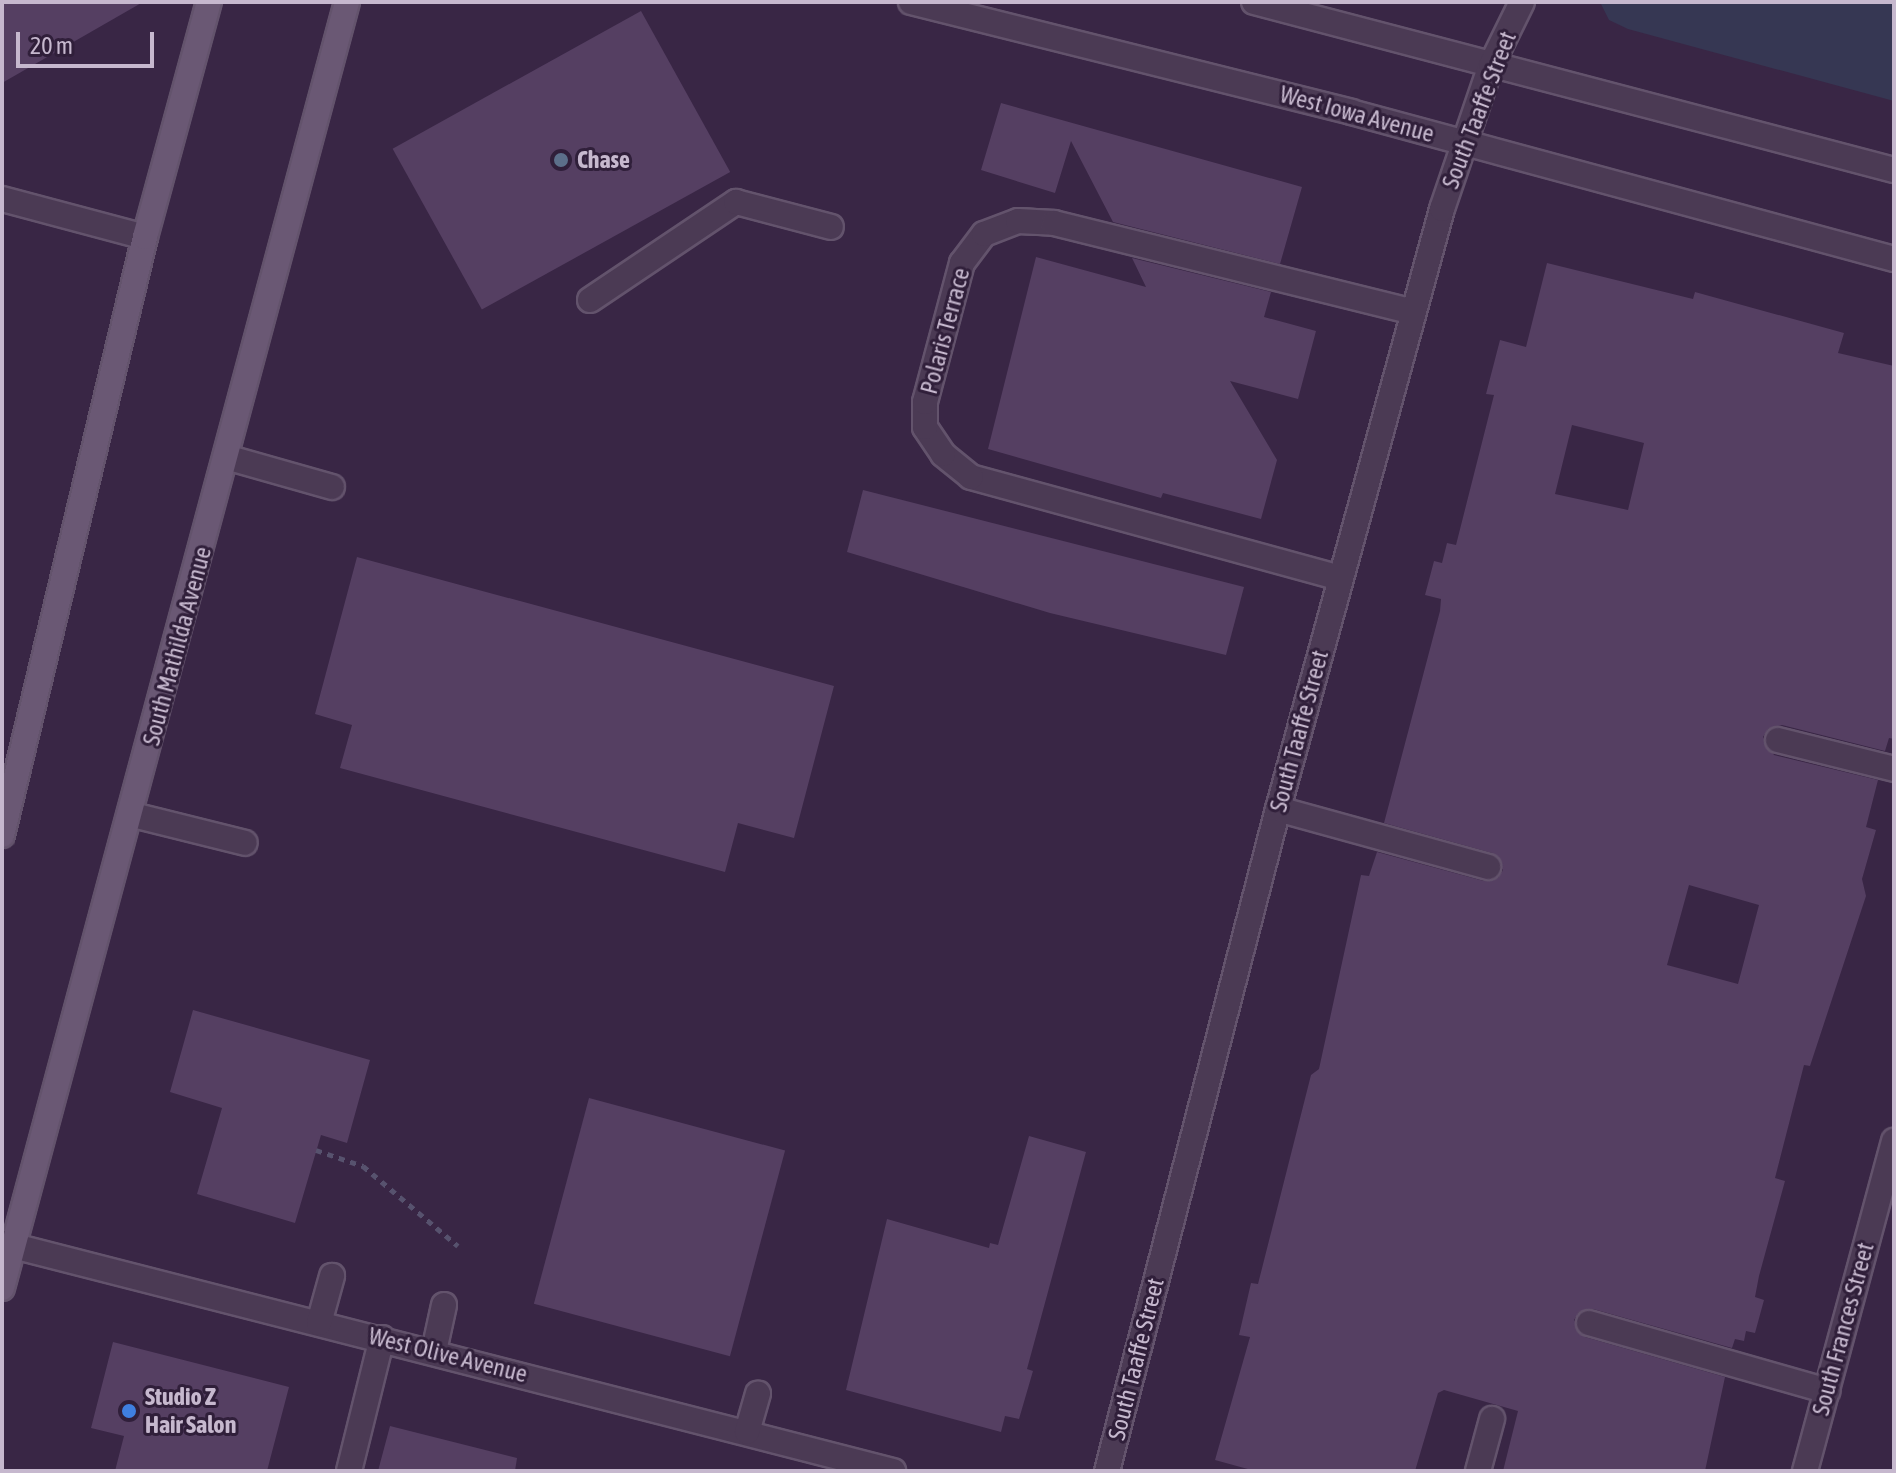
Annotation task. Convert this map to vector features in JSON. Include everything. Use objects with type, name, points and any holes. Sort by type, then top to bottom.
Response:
[{"type":"main road","points":[[2,835],[145,237],[209,2]]},
{"type":"main road","name":"South Mathilda Avenue","points":[[2,1288],[8,1245],[133,815],[347,2]]},
{"type":"street","name":"West Iowa Avenue","points":[[911,2],[1462,141],[1894,259]]},
{"type":"street","points":[[1254,2],[1894,170]]},
{"type":"street","name":"South Taaffe Street","points":[[1107,1471],[1278,809],[1413,312],[1462,141],[1491,65],[1522,2]]},
{"type":"street","points":[[2,199],[145,237]]},
{"type":"street","points":[[590,300],[736,202],[831,227]]},
{"type":"street","name":"Polaris Terrace","points":[[1340,578],[971,477],[943,454],[925,427],[925,402],[962,263],[984,234],[1018,221],[1054,223],[1413,312]]},
{"type":"street","points":[[226,457],[332,487]]},
{"type":"street","points":[[1778,740],[1894,769]]},
{"type":"street","points":[[1278,809],[1488,867]]},
{"type":"street","points":[[133,815],[245,843]]},
{"type":"street","name":"South Frances Street","points":[[1805,1471],[1894,1141]]},
{"type":"street","name":"West Olive Avenue","points":[[8,1245],[747,1432],[813,1461],[893,1471]]},
{"type":"street","points":[[319,1323],[332,1276]]},
{"type":"street","points":[[434,1351],[444,1305]]},
{"type":"street","points":[[1589,1323],[1827,1391]]},
{"type":"street","points":[[349,1471],[382,1338]]},
{"type":"street","points":[[747,1432],[758,1394]]},
{"type":"street","points":[[1478,1471],[1492,1419]]},
{"type":"path","points":[[316,1150],[363,1166],[458,1246]]},
{"type":"shaded area","points":[[1600,2],[1894,2],[1894,101],[1628,29],[1609,20]]},
{"type":"building","points":[[2,2],[143,2],[2,83]]},
{"type":"building","name":"Chase","points":[[641,11],[730,172],[482,310],[393,149]]},
{"type":"building","points":[[1001,103],[1302,187],[1280,264],[1113,222],[1071,141],[1055,193],[981,170]]},
{"type":"building","points":[[1036,257],[1146,287],[1132,258],[1271,292],[1264,317],[1316,331],[1298,399],[1230,381],[1277,460],[1261,519],[1163,493],[1161,498],[988,449]]},
{"type":"building","points":[[1547,263],[1693,299],[1695,292],[1844,333],[1838,353],[1894,366],[1894,739],[1889,738],[1885,751],[1782,725],[1768,729],[1763,737],[1774,755],[1878,780],[1866,827],[1876,830],[1862,879],[1866,896],[1810,1066],[1804,1065],[1775,1178],[1785,1181],[1759,1276],[1755,1297],[1764,1300],[1755,1333],[1746,1331],[1744,1341],[1735,1339],[1732,1348],[1593,1309],[1579,1312],[1574,1320],[1585,1337],[1725,1377],[1705,1471],[1503,1471],[1518,1411],[1444,1390],[1438,1393],[1415,1471],[1255,1471],[1215,1460],[1250,1337],[1239,1335],[1251,1283],[1258,1284],[1311,1075],[1319,1069],[1361,875],[1369,876],[1377,852],[1484,881],[1498,878],[1503,870],[1492,853],[1384,823],[1440,611],[1441,599],[1425,595],[1434,561],[1442,563],[1447,543],[1456,545],[1494,395],[1486,394],[1500,340],[1526,347]],"holes":[[[1572,425],[1644,443],[1628,510],[1555,494]],[[1689,885],[1759,905],[1738,984],[1667,965]]]},
{"type":"building","points":[[863,490],[1244,587],[1226,655],[1050,613],[847,552]]},
{"type":"building","points":[[357,557],[834,686],[794,838],[738,823],[725,872],[340,768],[352,725],[315,714]]},
{"type":"building","points":[[193,1010],[370,1060],[347,1143],[321,1135],[295,1223],[197,1194],[222,1108],[170,1092]]},
{"type":"building","points":[[589,1098],[785,1151],[730,1356],[534,1304]]},
{"type":"building","points":[[1029,1136],[1086,1152],[1027,1369],[1033,1371],[1019,1419],[1005,1416],[1001,1432],[846,1390],[887,1219],[989,1248],[990,1243],[998,1245]]},
{"type":"building","points":[[113,1342],[289,1387],[267,1471],[115,1471],[124,1436],[91,1428]]},
{"type":"building","points":[[390,1426],[517,1458],[515,1471],[378,1471]]},
{"type":"place","name":"Chase","points":[[561,160]]},
{"type":"place","name":"Studio Z Hair Salon","points":[[129,1411]]}]
